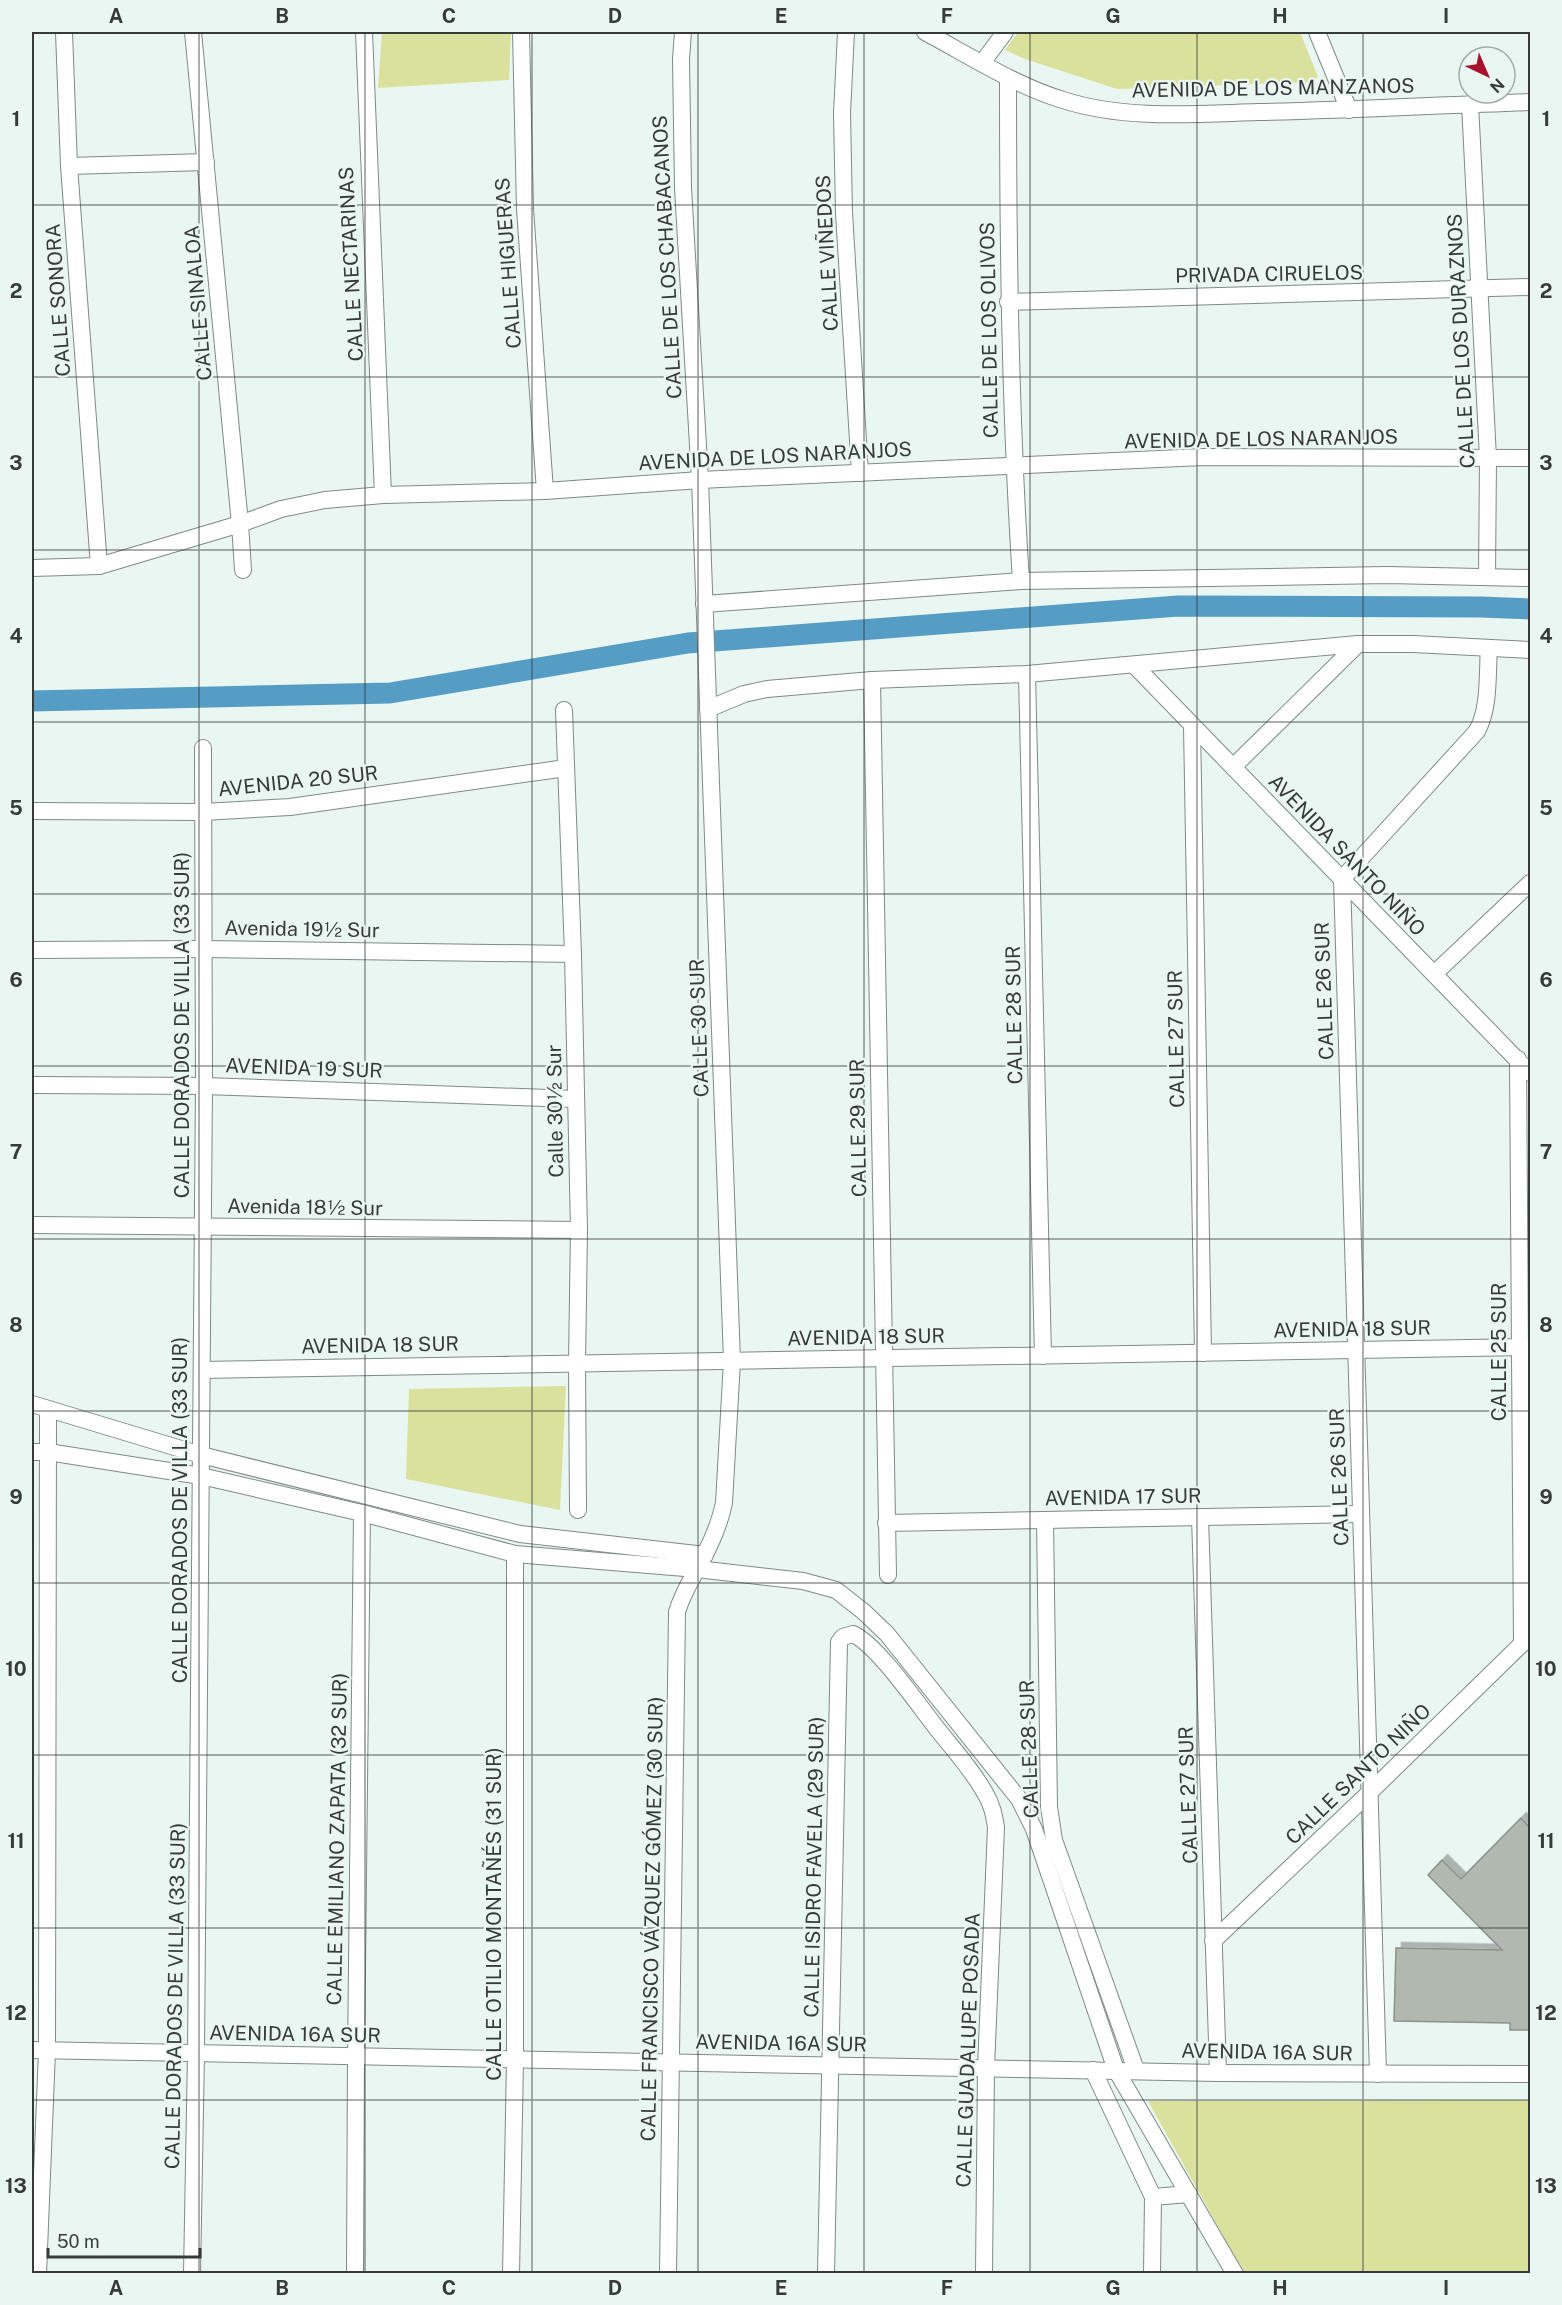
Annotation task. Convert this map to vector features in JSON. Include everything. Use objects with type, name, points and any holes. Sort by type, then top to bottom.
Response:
[{"type":"street","name":"CALLE SONORA","points":[[64,32],[69,166],[99,566]]},
{"type":"street","name":"CALLE SINALOA","points":[[193,32],[243,570]]},
{"type":"street","name":"CALLE NECTARINAS","points":[[363,32],[383,495]]},
{"type":"street","name":"CALLE HIGUERAS","points":[[521,32],[525,209],[545,491]]},
{"type":"street","name":"CALLE DE LOS CHABACANOS","points":[[683,32],[681,59],[683,188],[700,480]]},
{"type":"street","name":"CALLE VIÑEDOS","points":[[846,32],[842,113],[844,213],[860,473]]},
{"type":"street","name":"AVENIDA DE LOS MANZANOS","points":[[925,32],[1008,78],[1063,100],[1092,108],[1129,112],[1196,114],[1457,105]]},
{"type":"street","points":[[982,63],[1005,32]]},
{"type":"street","points":[[1317,32],[1349,110]]},
{"type":"street","name":"CALLE DE LOS OLIVOS","points":[[1008,78],[1008,302],[1013,466],[1021,581]]},
{"type":"street","name":"CALLE DE LOS DURAZNOS","points":[[1470,105],[1488,458],[1487,576]]},
{"type":"street","points":[[69,166],[206,162]]},
{"type":"street","name":"PRIVADA CIRUELOS","points":[[1008,302],[1530,287]]},
{"type":"street","name":"AVENIDA DE LOS NARANJOS","points":[[32,568],[99,566],[240,524],[281,509],[325,500],[383,495],[545,491],[700,480],[1203,457],[1530,458]]},
{"type":"street","name":"CALLE 30 SUR","points":[[700,480],[732,1361],[724,1503],[719,1524],[701,1562]]},
{"type":"street","points":[[704,604],[1021,581],[1288,575],[1530,578]]},
{"type":"street","points":[[1233,767],[1358,644]]},
{"type":"street","points":[[708,709],[744,694],[766,689],[872,680],[1027,674],[1134,666],[1358,644],[1413,644],[1530,650]]},
{"type":"street","points":[[1342,879],[1477,731],[1483,720],[1485,708],[1489,648]]},
{"type":"street","name":"AVENIDA SANTO NIÑO","points":[[1134,666],[1530,1072]]},
{"type":"street","name":"CALLE 28 SUR","points":[[1027,674],[1043,1356]]},
{"type":"street","name":"CALLE 29 SUR","points":[[872,680],[882,1358],[888,1575]]},
{"type":"street","name":"Calle 30½ Sur","points":[[564,710],[573,954],[579,1230],[578,1510]]},
{"type":"street","name":"CALLE 27 SUR","points":[[1192,725],[1203,1353]]},
{"type":"street","name":"CALLE DORADOS DE VILLA (33 SUR)","points":[[192,2274],[202,1370],[205,949],[203,748]]},
{"type":"street","name":"AVENIDA 20 SUR","points":[[32,811],[202,812],[290,807],[566,768]]},
{"type":"street","name":"CALLE 26 SUR","points":[[1342,879],[1378,2074]]},
{"type":"street","points":[[1434,974],[1530,883]]},
{"type":"street","name":"Avenida 19½ Sur","points":[[32,950],[205,949],[573,954]]},
{"type":"street","name":"CALLE 25 SUR","points":[[1518,1059],[1525,1347],[1526,1640]]},
{"type":"street","name":"AVENIDA 19 SUR","points":[[32,1085],[204,1086],[576,1099]]},
{"type":"street","name":"Avenida 18½ Sur","points":[[32,1225],[579,1230]]},
{"type":"street","name":"AVENIDA 18 SUR","points":[[202,1370],[1525,1347]]},
{"type":"street","points":[[38,2274],[40,1407],[201,1455],[520,1534],[701,1562],[802,1581],[836,1590],[864,1611],[887,1634],[1019,1799],[1034,1829],[1116,2070],[1235,2274]]},
{"type":"street","points":[[40,1452],[201,1476],[362,1514],[515,1554],[701,1562]]},
{"type":"street","name":"CALLE EMILIANO ZAPATA (32 SUR)","points":[[355,2274],[362,1514]]},
{"type":"street","name":"AVENIDA 17 SUR","points":[[886,1523],[1361,1514]]},
{"type":"street","name":"CALLE 27 SUR","points":[[1200,1517],[1218,2073]]},
{"type":"street","name":"CALLE 28 SUR","points":[[1044,1520],[1049,1807],[1054,1840],[1136,2070]]},
{"type":"street","name":"CALLE OTILIO MONTAÑÉS (31 SUR)","points":[[511,2274],[515,2060],[515,1554]]},
{"type":"street","name":"CALLE FRANCISCO VÁZQUEZ GÓMEZ (30 SUR)","points":[[668,2274],[677,1612],[682,1595],[701,1562]]},
{"type":"street","name":"CALLE GUADALUPE POSADA","points":[[840,1642],[847,1635],[853,1634],[862,1638],[888,1666],[984,1791],[993,1808],[996,1827],[986,2068],[984,2274]]},
{"type":"street","name":"CALLE SANTO NIÑO","points":[[1213,1941],[1370,1793],[1526,1640]]},
{"type":"street","name":"CALLE ISIDRO FAVELA (29 SUR)","points":[[826,2274],[840,1642]]},
{"type":"street","name":"AVENIDA 16A SUR","points":[[39,2050],[1218,2073],[1530,2074]]},
{"type":"street","points":[[1093,2070],[1153,2197],[1152,2274]]},
{"type":"street","points":[[1153,2197],[1189,2194]]},
{"type":"green space","points":[[382,32],[511,32],[509,80],[378,88]]},
{"type":"green space","points":[[1018,32],[1300,32],[1318,77],[1311,82],[1117,89],[1025,59],[1005,50]]},
{"type":"green space","points":[[566,1386],[560,1510],[406,1479],[409,1389]]},
{"type":"green space","points":[[1530,2100],[1530,2273],[1244,2273],[1148,2101]]},
{"type":"building","points":[[1521,1818],[1530,1828],[1530,2030],[1510,2030],[1510,2023],[1394,2021],[1396,1948],[1502,1950],[1428,1875],[1442,1860],[1461,1879]]},
{"type":"waterway","points":[[32,701],[390,693],[688,643],[1178,606],[1530,609]]}]
